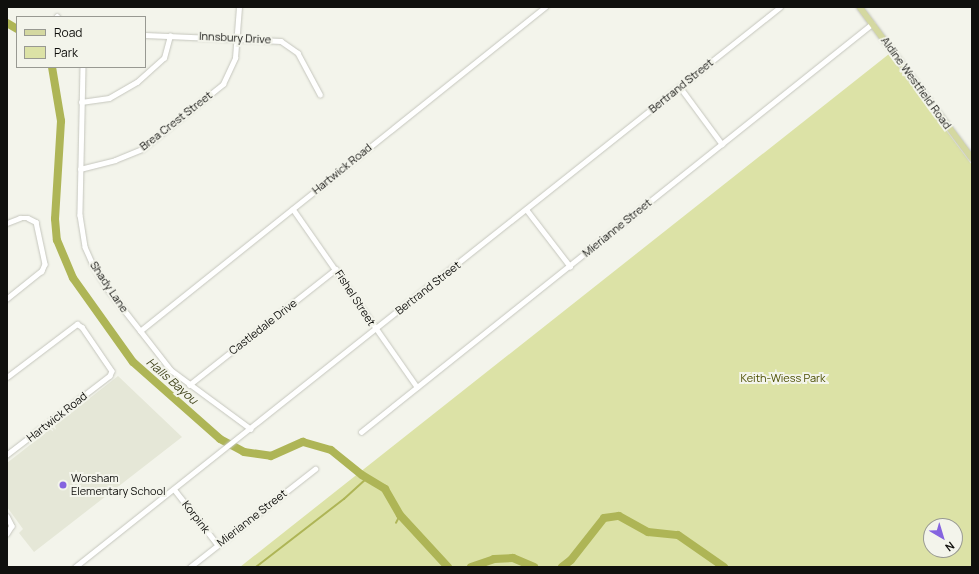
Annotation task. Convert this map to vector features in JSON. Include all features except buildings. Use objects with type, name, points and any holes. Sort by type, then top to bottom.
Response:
[{"type":"main road","name":"Aldine Westfield Road","points":[[860,7],[972,158]]},
{"type":"street","name":"Brea Crest Street","points":[[80,168],[137,152],[206,100],[230,74],[238,38],[239,7]]},
{"type":"street","name":"Hartwick Road","points":[[140,331],[545,7]]},
{"type":"street","name":"Bertrand Street","points":[[75,567],[219,455],[780,7]]},
{"type":"street","name":"Mierianne Street","points":[[361,432],[872,24]]},
{"type":"street","name":"Innsbury Drive","points":[[146,35],[274,40],[291,47],[298,53],[320,94]]},
{"type":"street","points":[[81,102],[109,98],[137,82],[164,58],[170,36]]},
{"type":"street","name":"Shady Lane","points":[[84,68],[81,102],[80,215],[85,247],[100,277],[171,370],[189,385],[251,429]]},
{"type":"street","points":[[680,87],[722,144]]},
{"type":"street","name":"Fishel Street","points":[[293,209],[336,269],[375,330],[417,388]]},
{"type":"street","points":[[527,210],[570,266]]},
{"type":"street","points":[[7,223],[20,218],[33,219],[38,228],[45,264],[40,273],[7,298]]},
{"type":"street","name":"Castledale Drive","points":[[189,385],[336,269]]},
{"type":"street","name":"Hartwick Road","points":[[7,377],[77,324],[111,367],[112,371],[107,378],[7,455]]},
{"type":"street","name":"Mierianne Street","points":[[190,567],[315,469]]},
{"type":"street","name":"Korpink","points":[[174,489],[218,545]]},
{"type":"street","points":[[7,516],[12,526],[7,534]]},
{"type":"shaded area","name":"Worsham Elementary School","points":[[118,376],[182,437],[34,552],[19,533],[23,529],[7,507],[7,463]]},
{"type":"green space","name":"Keith-Wiess Park","points":[[889,54],[972,165],[972,567],[240,567]]},
{"type":"waterway","name":"Halls Bayou","points":[[7,23],[16,28]]},
{"type":"waterway","name":"Halls Bayou","points":[[52,68],[61,121],[55,219],[57,240],[73,278],[133,362],[220,439],[244,452],[271,456],[303,442],[331,450],[362,475],[385,489],[400,515],[448,567]]},
{"type":"waterway","points":[[256,567],[344,499],[367,478]]},
{"type":"waterway","points":[[396,523],[400,515]]},
{"type":"waterway","name":"Halls Bayou","points":[[562,567],[571,560],[604,518],[619,516],[648,532],[678,535],[724,567]]},
{"type":"waterway","name":"Halls Bayou","points":[[471,567],[494,559],[513,558],[534,567]]},
{"type":"place","name":"Worsham Elementary School","points":[[63,485]]}]
